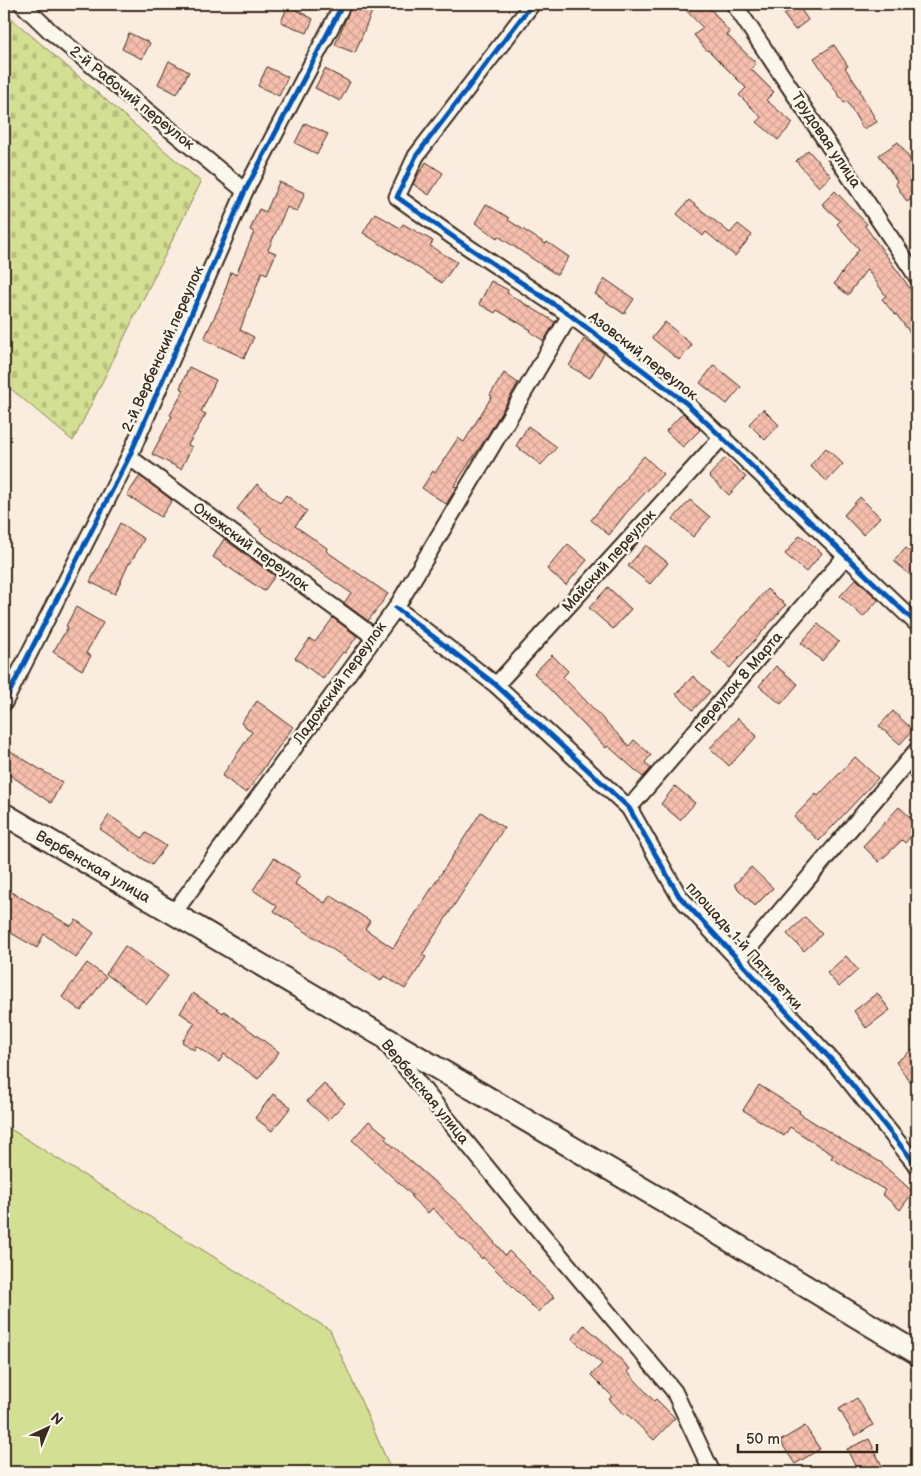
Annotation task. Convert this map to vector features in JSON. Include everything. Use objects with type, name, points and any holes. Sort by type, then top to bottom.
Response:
[{"type":"main road","name":"Вербенская улица","points":[[4,814],[379,1034]]},
{"type":"main road","points":[[379,1034],[662,1200],[917,1353]]},
{"type":"street","name":"2-й Рабочий переулок","points":[[22,4],[50,31],[245,191]]},
{"type":"street","name":"2-й Вербенский переулок","points":[[4,703],[129,457],[245,191],[343,4]]},
{"type":"street","name":"Азовский переулок","points":[[532,4],[416,156],[397,196],[459,241],[570,315],[686,403],[723,436],[917,624]]},
{"type":"street","name":"Трудовая улица","points":[[734,4],[917,277]]},
{"type":"street","name":"Ладожский переулок","points":[[172,914],[373,636],[396,608],[570,315]]},
{"type":"street","name":"Майский переулок","points":[[496,685],[723,436]]},
{"type":"street","name":"Онежский переулок","points":[[129,457],[373,636]]},
{"type":"street","name":"переулок 8 Марта","points":[[629,808],[846,556]]},
{"type":"street","name":"площадь 1-й Пятилетки","points":[[396,608],[496,685],[629,808],[679,896],[838,1067],[917,1166]]},
{"type":"street","points":[[739,960],[917,750]]},
{"type":"street","name":"Вербенская улица","points":[[379,1034],[510,1196],[674,1391],[712,1472]]},
{"type":"green space","points":[[4,12],[201,182],[73,441],[4,383]]},
{"type":"green space","points":[[4,1125],[330,1330],[392,1472],[4,1472]]},
{"type":"building","points":[[352,4],[375,4],[355,53],[335,45]]},
{"type":"building","points":[[680,4],[707,4],[730,33],[727,35],[756,63],[751,69],[774,92],[766,100],[793,123],[778,140],[757,122],[761,117],[739,95],[746,88],[707,51],[694,35],[703,28]]},
{"type":"building","points":[[288,5],[313,19],[307,33],[281,22]]},
{"type":"building","points":[[798,5],[808,20],[795,30],[784,15]]},
{"type":"building","points":[[129,33],[150,43],[142,59],[122,49]]},
{"type":"building","points":[[834,45],[848,66],[845,68],[861,91],[877,122],[863,129],[847,101],[844,103],[814,58]]},
{"type":"building","points":[[169,61],[189,72],[177,94],[158,84]]},
{"type":"building","points":[[267,67],[288,77],[279,96],[258,86]]},
{"type":"building","points":[[325,69],[350,82],[340,101],[315,88]]},
{"type":"building","points":[[305,123],[328,134],[317,154],[295,143]]},
{"type":"building","points":[[898,142],[912,162],[909,164],[917,176],[917,195],[907,202],[895,183],[897,181],[879,155]]},
{"type":"building","points":[[808,150],[831,176],[819,187],[796,161]]},
{"type":"building","points":[[426,162],[443,173],[429,195],[413,184]]},
{"type":"building","points":[[279,182],[305,193],[297,212],[287,207],[268,250],[276,253],[267,274],[262,272],[240,330],[254,337],[244,358],[204,339],[224,297],[231,272],[236,275],[254,232],[250,230],[259,209],[266,212]]},
{"type":"building","points":[[835,191],[867,224],[865,226],[917,298],[917,342],[882,299],[886,296],[867,269],[848,295],[834,284],[859,249],[837,224],[840,221],[822,204]]},
{"type":"building","points":[[689,200],[730,233],[738,224],[752,235],[735,256],[706,232],[703,236],[677,214]]},
{"type":"building","points":[[486,204],[509,218],[508,220],[569,257],[557,275],[475,223]]},
{"type":"building","points":[[375,213],[400,228],[403,224],[433,241],[430,246],[457,262],[442,283],[363,233]]},
{"type":"building","points":[[605,279],[634,299],[624,314],[595,294]]},
{"type":"building","points":[[491,281],[508,290],[507,293],[555,322],[544,341],[530,332],[531,330],[497,310],[495,313],[479,304]]},
{"type":"building","points":[[665,322],[692,345],[679,360],[652,338]]},
{"type":"building","points":[[584,339],[604,353],[590,378],[569,366]]},
{"type":"building","points":[[714,365],[741,387],[727,404],[700,383]]},
{"type":"building","points":[[189,367],[216,380],[201,412],[206,414],[188,445],[192,447],[181,469],[152,454],[184,390],[180,388]]},
{"type":"building","points":[[504,373],[518,383],[488,435],[454,486],[457,487],[446,504],[422,488],[433,471],[435,473],[458,438],[464,442]]},
{"type":"building","points":[[763,409],[779,425],[765,440],[749,424]]},
{"type":"building","points":[[683,413],[700,430],[683,447],[666,431]]},
{"type":"building","points":[[528,426],[557,447],[541,465],[516,446]]},
{"type":"building","points":[[826,448],[843,464],[827,481],[810,466]]},
{"type":"building","points":[[644,456],[663,474],[627,512],[609,535],[591,520]]},
{"type":"building","points":[[725,458],[746,477],[729,495],[709,476]]},
{"type":"building","points":[[140,476],[172,500],[161,517],[127,495]]},
{"type":"building","points":[[257,484],[280,503],[286,495],[307,511],[295,526],[327,548],[326,551],[388,594],[368,621],[344,603],[351,593],[260,531],[261,529],[237,509]]},
{"type":"building","points":[[860,497],[880,517],[863,535],[844,515]]},
{"type":"building","points":[[690,500],[710,517],[693,537],[673,519]]},
{"type":"building","points":[[120,523],[144,539],[129,563],[115,594],[90,582]]},
{"type":"building","points":[[800,535],[822,553],[806,572],[785,554]]},
{"type":"building","points":[[224,539],[275,576],[264,591],[213,557]]},
{"type":"building","points":[[568,544],[587,560],[566,585],[547,569]]},
{"type":"building","points":[[646,545],[668,563],[650,584],[628,566]]},
{"type":"building","points":[[906,548],[917,558],[917,581],[894,561]]},
{"type":"building","points":[[856,579],[878,600],[863,617],[840,596]]},
{"type":"building","points":[[608,587],[631,609],[613,629],[589,608]]},
{"type":"building","points":[[767,589],[786,605],[730,668],[712,653]]},
{"type":"building","points":[[76,607],[103,623],[86,653],[91,656],[82,670],[53,652],[68,627],[66,626]]},
{"type":"building","points":[[333,618],[357,636],[323,679],[295,658],[310,639],[315,642]]},
{"type":"building","points":[[818,624],[839,642],[822,661],[801,643]]},
{"type":"building","points":[[552,655],[568,671],[563,677],[629,746],[634,740],[651,755],[645,762],[651,769],[643,777],[608,746],[606,748],[534,673]]},
{"type":"building","points":[[776,666],[798,684],[781,704],[759,686]]},
{"type":"building","points":[[693,676],[710,692],[693,710],[676,694]]},
{"type":"building","points":[[257,701],[293,727],[246,793],[222,776],[252,732],[241,723]]},
{"type":"building","points":[[893,711],[913,730],[900,744],[879,726]]},
{"type":"building","points":[[738,718],[757,736],[729,766],[710,748]]},
{"type":"building","points":[[4,747],[62,782],[51,803],[4,771]]},
{"type":"building","points":[[855,757],[878,778],[819,841],[794,817],[816,794],[818,796]]},
{"type":"building","points":[[675,786],[695,803],[680,820],[661,804]]},
{"type":"building","points":[[899,807],[917,823],[917,829],[905,843],[902,840],[879,862],[863,846]]},
{"type":"building","points":[[481,812],[504,828],[422,955],[426,957],[405,989],[384,976],[381,981],[274,911],[277,906],[253,890],[274,858],[300,875],[295,884],[325,903],[330,895],[370,921],[365,929],[393,948]]},
{"type":"building","points":[[109,815],[142,838],[146,833],[166,846],[152,865],[100,829]]},
{"type":"building","points":[[751,867],[773,888],[755,906],[734,885]]},
{"type":"building","points":[[4,888],[71,926],[76,920],[94,933],[76,958],[44,934],[37,948],[4,929]]},
{"type":"building","points":[[805,917],[822,934],[804,951],[787,934]]},
{"type":"building","points":[[125,946],[168,976],[147,1004],[106,974]]},
{"type":"building","points":[[846,956],[858,970],[839,987],[827,973]]},
{"type":"building","points":[[87,963],[106,977],[81,1011],[62,997]]},
{"type":"building","points":[[193,993],[223,1013],[224,1011],[279,1052],[258,1079],[224,1054],[219,1062],[196,1046],[194,1050],[182,1042],[195,1023],[180,1013]]},
{"type":"building","points":[[877,993],[890,1010],[866,1028],[854,1011]]},
{"type":"building","points":[[917,1046],[917,1092],[896,1062]]},
{"type":"building","points":[[324,1084],[345,1103],[328,1120],[307,1101]]},
{"type":"building","points":[[759,1085],[800,1111],[799,1113],[882,1163],[913,1192],[900,1210],[882,1194],[885,1190],[831,1158],[833,1155],[790,1127],[784,1136],[743,1110]]},
{"type":"building","points":[[273,1094],[291,1107],[272,1131],[255,1118]]},
{"type":"building","points":[[369,1121],[387,1136],[385,1139],[468,1211],[505,1255],[509,1251],[554,1297],[538,1312],[483,1257],[482,1259],[463,1241],[433,1208],[428,1213],[411,1197],[412,1195],[352,1140]]},
{"type":"building","points":[[584,1325],[630,1369],[627,1371],[654,1401],[656,1399],[675,1418],[654,1440],[626,1413],[624,1415],[609,1399],[612,1396],[591,1375],[602,1364],[572,1339]]},
{"type":"building","points":[[857,1398],[873,1425],[855,1436],[839,1409]]},
{"type":"building","points":[[805,1426],[820,1449],[795,1464],[780,1441]]},
{"type":"building","points":[[869,1439],[883,1468],[874,1472],[858,1472],[847,1449]]},
{"type":"cycle path","points":[[4,703],[129,457],[245,191],[343,4]]},
{"type":"cycle path","points":[[532,4],[416,156],[397,197],[570,315],[686,403],[917,624]]},
{"type":"cycle path","points":[[396,608],[496,685],[629,808],[679,896],[838,1067],[917,1166]]}]
